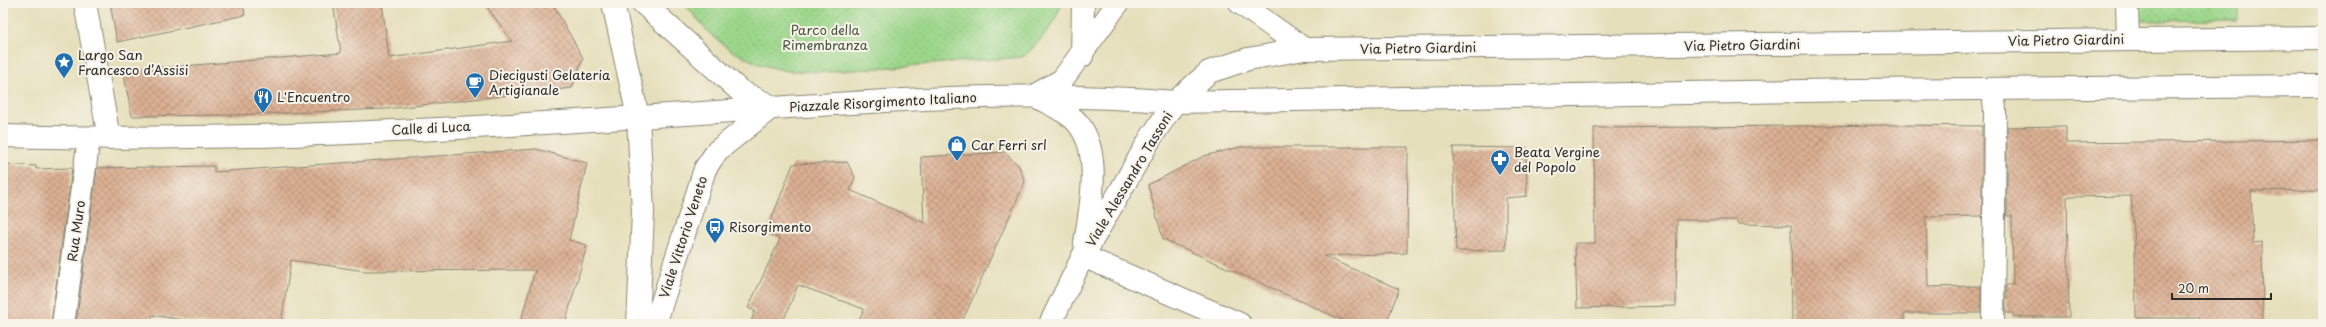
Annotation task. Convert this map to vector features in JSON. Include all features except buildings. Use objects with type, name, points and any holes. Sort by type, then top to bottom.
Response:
[{"type":"street","points":[[3,136],[99,138],[84,3]]},
{"type":"street","points":[[613,3],[638,117]]},
{"type":"street","name":"Piazzale Risorgimento Italiano","points":[[643,3],[740,91],[772,107],[1034,96],[1062,80],[1082,56],[1118,3]]},
{"type":"street","points":[[1082,56],[1083,3]]},
{"type":"street","points":[[1240,3],[1304,50]]},
{"type":"street","points":[[2127,3],[2128,39]]},
{"type":"street","name":"Via Pietro Giardini","points":[[1175,102],[1209,72],[1248,59],[1304,50],[2128,39],[2323,38]]},
{"type":"street","points":[[1034,96],[1105,96],[1175,102],[1858,90],[2323,86]]},
{"type":"street","points":[[1993,90],[1995,110],[1993,324]]},
{"type":"street","name":"Viale Alessandro Tassoni","points":[[1034,96],[1059,109],[1081,126],[1092,155],[1093,191],[1083,256]]},
{"type":"street","name":"Viale Alessandro Tassoni","points":[[1050,324],[1083,256],[1150,139],[1175,102]]},
{"type":"street","name":"Calle di Luca","points":[[99,138],[293,135],[638,117],[772,107]]},
{"type":"street","name":"Viale Vittorio Veneto","points":[[655,324],[705,169],[717,151],[772,107]]},
{"type":"street","name":"Viale Vittorio Veneto","points":[[638,117],[643,212],[638,324]]},
{"type":"street","name":"Rua Muro","points":[[63,324],[99,138]]},
{"type":"street","points":[[1083,256],[1240,324]]},
{"type":"green space","name":"Parco della Rimembranza","points":[[687,3],[1062,3],[1055,19],[1046,33],[1023,57],[827,72],[787,71],[759,64],[730,50],[709,33],[688,8]]},
{"type":"green space","points":[[2139,3],[2238,3],[2238,20],[2139,21]]},
{"type":"place","name":"Largo San Francesco d’Assisi","points":[[64,79]]},
{"type":"place","name":"Diecigusti Gelateria Artigianale","points":[[475,99]]},
{"type":"place","name":"L'Encuentro","points":[[263,114]]},
{"type":"place","name":"Car Ferri srl","points":[[957,162]]},
{"type":"place","name":"Beata Vergine del Popolo","points":[[1500,176]]},
{"type":"place","name":"Risorgimento","points":[[715,244]]}]
